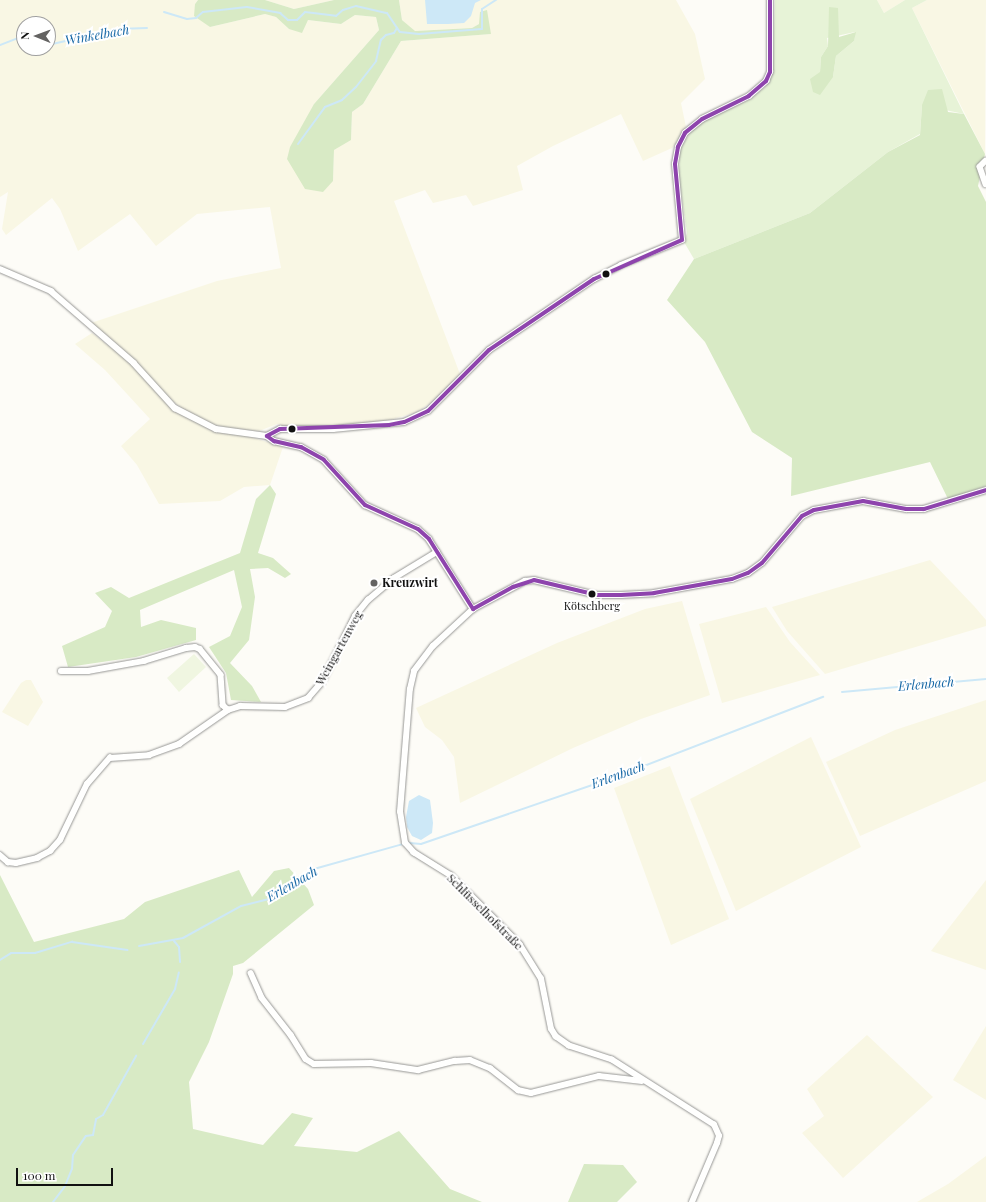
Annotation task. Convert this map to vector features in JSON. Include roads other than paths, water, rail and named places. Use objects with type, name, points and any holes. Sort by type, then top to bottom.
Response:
[{"type":"street","points":[[266,436],[280,429],[396,424],[428,411],[489,350],[594,279],[621,265],[682,240],[675,164],[678,147],[685,133],[702,118],[748,96],[766,81],[770,72],[770,0]]},
{"type":"street","points":[[986,161],[980,167],[986,184]]},
{"type":"street","points":[[0,269],[51,292],[134,363],[169,402],[189,417],[216,429],[266,436],[274,441],[301,447],[324,460],[365,505],[418,529],[437,552],[473,609]]},
{"type":"street","name":"Schlüsselhofstraße","points":[[692,1202],[717,1143],[718,1131],[710,1122],[642,1081],[612,1060],[569,1046],[556,1037],[551,1029],[541,979],[520,945],[451,876],[411,850],[402,834],[400,812],[412,677],[417,666],[433,646],[473,609],[513,587],[534,580],[597,595],[621,595],[654,593],[732,579],[748,573],[762,563],[802,516],[814,510],[863,501],[906,509],[924,509],[986,490]]},
{"type":"street","name":"Weingartenweg","points":[[0,855],[8,862],[16,863],[37,858],[50,851],[60,840],[87,784],[110,758],[149,755],[179,744],[228,710],[240,706],[286,708],[308,698],[322,682],[355,616],[368,600],[394,578],[437,552]]},
{"type":"street","points":[[61,671],[88,671],[144,661],[186,648],[195,647],[203,652],[221,675],[223,705],[228,710]]},
{"type":"street","points":[[251,973],[262,998],[306,1058],[314,1064],[371,1063],[418,1070],[455,1061],[470,1060],[490,1068],[518,1090],[531,1093],[599,1076],[642,1081]]},
{"type":"water","points":[[425,0],[481,0],[475,3],[471,16],[464,23],[427,24]]},
{"type":"water","points":[[419,795],[430,800],[433,823],[432,833],[421,840],[412,836],[407,827],[406,817],[409,801]]},
{"type":"waterway","name":"Winkelbach","points":[[164,12],[187,19],[196,18],[203,12],[247,7],[280,13],[288,20],[297,20],[305,12],[336,16],[343,10],[356,6],[387,13],[400,32],[419,34],[482,29],[482,9],[496,0]]},
{"type":"waterway","name":"Winkelbach","points":[[56,43],[118,29],[147,28]]},
{"type":"waterway","points":[[298,144],[325,107],[342,100],[356,87],[376,61],[381,40],[386,35],[394,33],[397,28]]},
{"type":"waterway","name":"Winkelbach","points":[[0,45],[16,39]]},
{"type":"waterway","name":"Erlenbach","points":[[842,692],[986,679]]},
{"type":"waterway","name":"Erlenbach","points":[[410,843],[421,844],[618,776],[823,697]]},
{"type":"waterway","name":"Erlenbach","points":[[139,946],[183,938],[241,906],[272,898],[276,890],[314,869],[403,844]]},
{"type":"waterway","points":[[174,941],[179,947],[180,962]]},
{"type":"waterway","name":"Erlenbach","points":[[0,960],[11,953],[35,953],[72,942],[127,950]]},
{"type":"waterway","points":[[143,1044],[175,989],[179,972]]},
{"type":"waterway","points":[[53,1202],[65,1186],[72,1169],[73,1155],[86,1136],[93,1135],[96,1119],[103,1115],[136,1056]]},
{"type":"place","name":"Kreuzwirt","points":[[374,583]]},
{"type":"place","name":"Kötschberg","points":[[592,594]]}]
